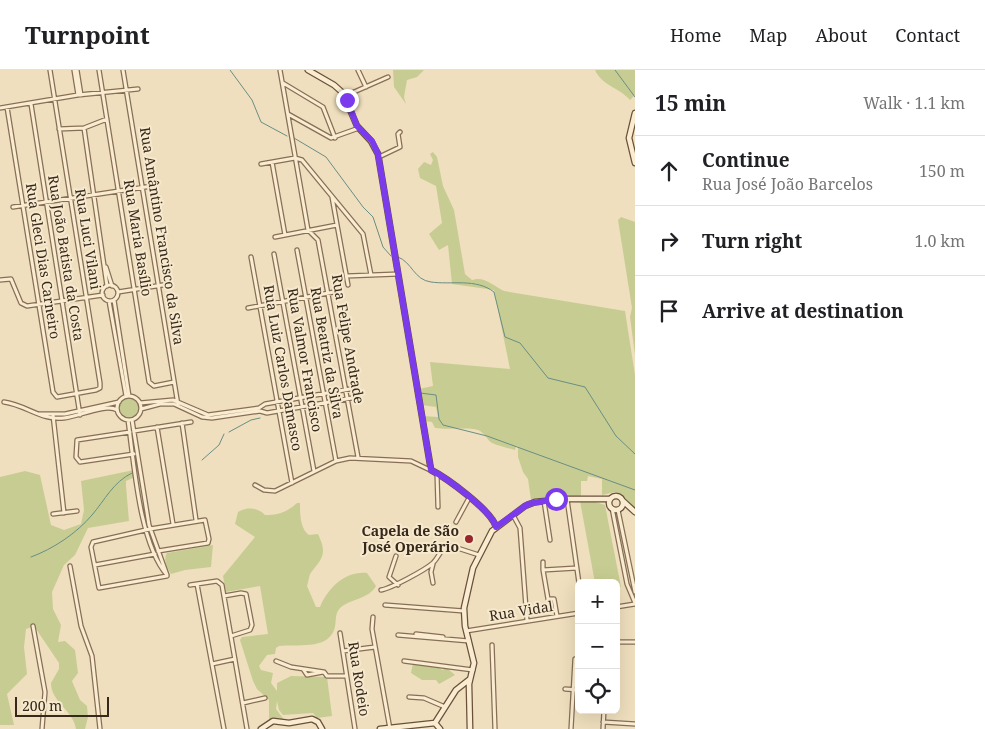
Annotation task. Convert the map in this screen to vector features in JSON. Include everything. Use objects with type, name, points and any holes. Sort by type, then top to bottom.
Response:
[{"type":"street","name":"Rua Luci Vilani","points":[[50,70],[100,385],[96,390],[76,394]]},
{"type":"street","points":[[75,70],[79,95]]},
{"type":"street","name":"Rua Maria Basílio","points":[[99,70],[150,384],[154,386],[174,382]]},
{"type":"street","name":"Rua Amântino Francisco da Silva","points":[[123,70],[177,403]]},
{"type":"street","points":[[280,70],[308,230]]},
{"type":"street","points":[[308,70],[334,85],[345,96],[359,128],[374,145],[379,158],[431,470]]},
{"type":"street","points":[[358,70],[366,87]]},
{"type":"street","points":[[345,96],[388,77]]},
{"type":"street","points":[[282,83],[323,107],[335,138]]},
{"type":"street","points":[[0,108],[79,95],[138,89]]},
{"type":"street","name":"Rua João Batista da Costa","points":[[31,104],[79,413]]},
{"type":"street","name":"Rua Gleci Dias Carneiro","points":[[7,107],[53,394],[57,397],[76,394]]},
{"type":"street","points":[[288,113],[327,136],[335,138],[359,128]]},
{"type":"street","points":[[635,113],[629,138],[635,163]]},
{"type":"street","points":[[59,129],[84,128],[107,119]]},
{"type":"street","points":[[84,128],[105,265],[110,286],[118,292],[169,284]]},
{"type":"street","points":[[379,158],[400,148],[398,134],[400,132]]},
{"type":"street","points":[[262,164],[295,158],[302,160],[364,234],[370,275]]},
{"type":"street","points":[[272,162],[285,235]]},
{"type":"street","points":[[13,207],[152,186]]},
{"type":"street","points":[[332,197],[348,285]]},
{"type":"street","points":[[335,210],[343,209]]},
{"type":"street","points":[[275,237],[337,225]]},
{"type":"street","name":"Rua Felipe Andrade","points":[[308,230],[318,240],[350,398],[358,457]]},
{"type":"street","name":"Rua Beatriz da Silva","points":[[297,250],[336,461]]},
{"type":"street","name":"Rua Valmor Francisco","points":[[274,254],[314,472]]},
{"type":"street","name":"Rua Luiz Carlos Damasco","points":[[251,257],[292,483]]},
{"type":"street","points":[[347,276],[399,274]]},
{"type":"street","points":[[0,280],[11,279],[14,282],[23,305],[38,305],[103,295],[110,286]]},
{"type":"street","points":[[118,292],[114,300],[127,396]]},
{"type":"street","points":[[248,308],[334,292]]},
{"type":"street","points":[[103,295],[109,301],[127,396]]},
{"type":"street","points":[[109,301],[114,300]]},
{"type":"street","points":[[260,409],[265,404],[348,389]]},
{"type":"street","points":[[79,413],[119,402],[127,396],[137,398],[140,403],[141,409],[138,416],[130,420],[122,418],[117,410],[119,402]]},
{"type":"street","points":[[140,403],[165,400],[208,414],[260,409],[266,413],[350,398]]},
{"type":"street","points":[[4,402],[46,418],[107,408],[117,410]]},
{"type":"street","points":[[141,409],[160,404],[177,403]]},
{"type":"street","points":[[53,417],[64,512]]},
{"type":"street","points":[[95,565],[156,553],[209,542],[204,520],[173,524],[148,530],[95,541],[92,544],[95,565],[99,588],[167,576],[156,553],[148,530],[130,420]]},
{"type":"street","points":[[135,454],[78,462],[76,442],[191,422]]},
{"type":"street","points":[[182,423],[196,520]]},
{"type":"street","points":[[157,427],[173,524]]},
{"type":"street","points":[[254,485],[264,490],[275,491],[336,461],[358,457],[411,461],[449,480],[491,515],[496,527]]},
{"type":"street","points":[[437,473],[438,507]]},
{"type":"street","points":[[470,729],[470,679],[473,670],[473,658],[466,631],[464,611],[472,572],[479,554],[496,527],[528,504],[544,500],[601,500],[617,496],[633,511]]},
{"type":"street","points":[[456,522],[469,498]]},
{"type":"street","points":[[567,499],[579,579]]},
{"type":"street","points":[[610,499],[627,584],[635,603],[620,606]]},
{"type":"street","points":[[544,500],[550,540]]},
{"type":"street","points":[[601,500],[611,507],[633,511]]},
{"type":"street","points":[[623,501],[620,509],[634,589]]},
{"type":"street","points":[[53,514],[77,511]]},
{"type":"street","points":[[513,515],[520,532],[527,621]]},
{"type":"street","points":[[432,582],[430,572],[433,563],[440,551],[448,545],[479,554]]},
{"type":"street","points":[[396,556],[389,576],[398,585]]},
{"type":"street","points":[[543,562],[548,599],[554,599],[557,616]]},
{"type":"street","points":[[381,590],[398,585],[433,563]]},
{"type":"street","points":[[70,566],[81,626],[92,656],[100,729]]},
{"type":"street","points":[[543,570],[577,568]]},
{"type":"street","points":[[190,586],[220,582],[247,729]]},
{"type":"street","points":[[198,584],[224,729]]},
{"type":"street","points":[[224,596],[246,594],[252,625],[250,630],[231,636]]},
{"type":"street","points":[[385,605],[464,611]]},
{"type":"street","name":"Rua Vidal","points":[[466,631],[575,614]]},
{"type":"street","points":[[373,617],[372,629],[390,728]]},
{"type":"street","points":[[33,626],[45,692],[42,729]]},
{"type":"street","name":"Rua Rodeio","points":[[340,633],[355,729]]},
{"type":"street","points":[[416,634],[468,641]]},
{"type":"street","points":[[398,635],[468,641]]},
{"type":"street","points":[[620,642],[635,642]]},
{"type":"street","points":[[492,645],[495,729]]},
{"type":"street","points":[[343,651],[375,647]]},
{"type":"street","points":[[212,664],[235,659]]},
{"type":"street","points":[[571,729],[575,659]]},
{"type":"street","points":[[276,661],[302,669],[324,672],[327,676],[346,676]]},
{"type":"street","points":[[404,661],[473,670]]},
{"type":"street","points":[[435,724],[459,686],[470,679]]},
{"type":"street","points":[[565,689],[573,690]]},
{"type":"street","points":[[409,697],[424,698],[445,707]]},
{"type":"street","points":[[243,703],[265,698]]},
{"type":"street","points":[[603,729],[604,714]]},
{"type":"street","points":[[263,728],[273,721],[286,723],[316,720],[322,729]]},
{"type":"street","points":[[603,722],[635,724]]},
{"type":"street","points":[[380,729],[435,724]]},
{"type":"street","points":[[435,724],[440,729]]},
{"type":"green space","points":[[393,70],[424,70],[417,77],[407,80],[404,97],[406,104],[394,87]]},
{"type":"green space","points":[[595,70],[635,70],[635,95],[630,100],[606,83]]},
{"type":"green space","points":[[433,152],[437,157],[443,186],[454,210],[465,274],[472,280],[485,280],[504,291],[625,311],[635,375],[635,508],[621,494],[615,492],[602,495],[602,479],[588,476],[587,481],[581,481],[581,497],[531,500],[528,479],[523,472],[518,457],[518,447],[516,446],[515,450],[492,443],[478,430],[435,428],[432,422],[424,421],[423,416],[438,417],[436,407],[422,405],[419,389],[433,386],[430,362],[510,369],[494,290],[452,284],[448,245],[439,250],[429,234],[442,223],[436,186],[420,178],[418,169],[424,162],[431,165],[433,160],[430,154]]},
{"type":"green space","points":[[621,217],[635,222],[635,355],[630,317],[632,308],[618,220]]},
{"type":"green space","points":[[129,398],[136,401],[139,408],[136,415],[129,418],[122,415],[119,408],[122,401]]},
{"type":"green space","points":[[134,470],[135,477],[126,481],[129,521],[88,528],[75,555],[64,565],[52,592],[53,609],[61,625],[58,642],[65,641],[75,650],[78,673],[72,681],[80,700],[87,706],[88,717],[85,729],[76,729],[71,716],[54,696],[51,683],[59,669],[59,663],[34,626],[26,629],[24,647],[27,674],[7,694],[14,725],[0,725],[0,477],[25,471],[40,475],[51,525],[64,530],[81,524],[84,510],[81,481]]},
{"type":"green space","points":[[580,501],[592,501],[605,505],[619,579],[594,579]]},
{"type":"green space","points":[[300,503],[301,520],[304,529],[309,535],[318,534],[323,547],[322,556],[310,574],[307,586],[316,607],[320,607],[328,593],[338,582],[352,575],[367,573],[376,586],[369,594],[340,608],[337,613],[334,630],[325,641],[310,645],[279,646],[276,648],[275,654],[267,655],[259,666],[261,670],[273,673],[271,683],[277,691],[277,683],[291,676],[327,677],[332,716],[317,718],[313,713],[283,715],[279,710],[277,701],[276,709],[285,721],[269,721],[269,700],[257,689],[253,681],[240,640],[242,637],[268,634],[260,586],[226,592],[223,576],[255,537],[235,524],[238,512],[252,509],[259,510],[265,515],[274,514],[286,511]]},
{"type":"green space","points":[[213,545],[211,567],[185,570],[171,574],[165,561],[167,553]]},
{"type":"green space","points":[[413,663],[438,666],[442,670],[447,668],[455,675],[439,684],[436,680],[422,680],[411,673]]},
{"type":"waterway","points":[[230,70],[252,100],[261,122],[287,136]]},
{"type":"waterway","points":[[615,70],[635,97]]},
{"type":"waterway","points":[[294,138],[326,157],[363,207],[373,217],[383,247],[391,256]]},
{"type":"waterway","points":[[398,257],[403,259],[425,281],[471,283],[494,292],[505,337],[520,343],[548,378],[585,387],[616,436],[635,454]]},
{"type":"waterway","points":[[420,393],[436,395],[439,419],[443,425],[487,436],[635,490]]},
{"type":"waterway","points":[[229,432],[251,420],[260,418]]},
{"type":"waterway","points":[[202,460],[219,445],[224,434]]},
{"type":"waterway","points":[[31,557],[56,545],[72,534],[92,515],[114,486],[132,473]]},
{"type":"place","name":"Capela de São José Operário","points":[[469,539]]},
{"type":"route","points":[[347,100],[354,121],[372,141],[378,154],[431,470],[444,476],[491,515],[496,527],[528,504],[556,499]]}]
